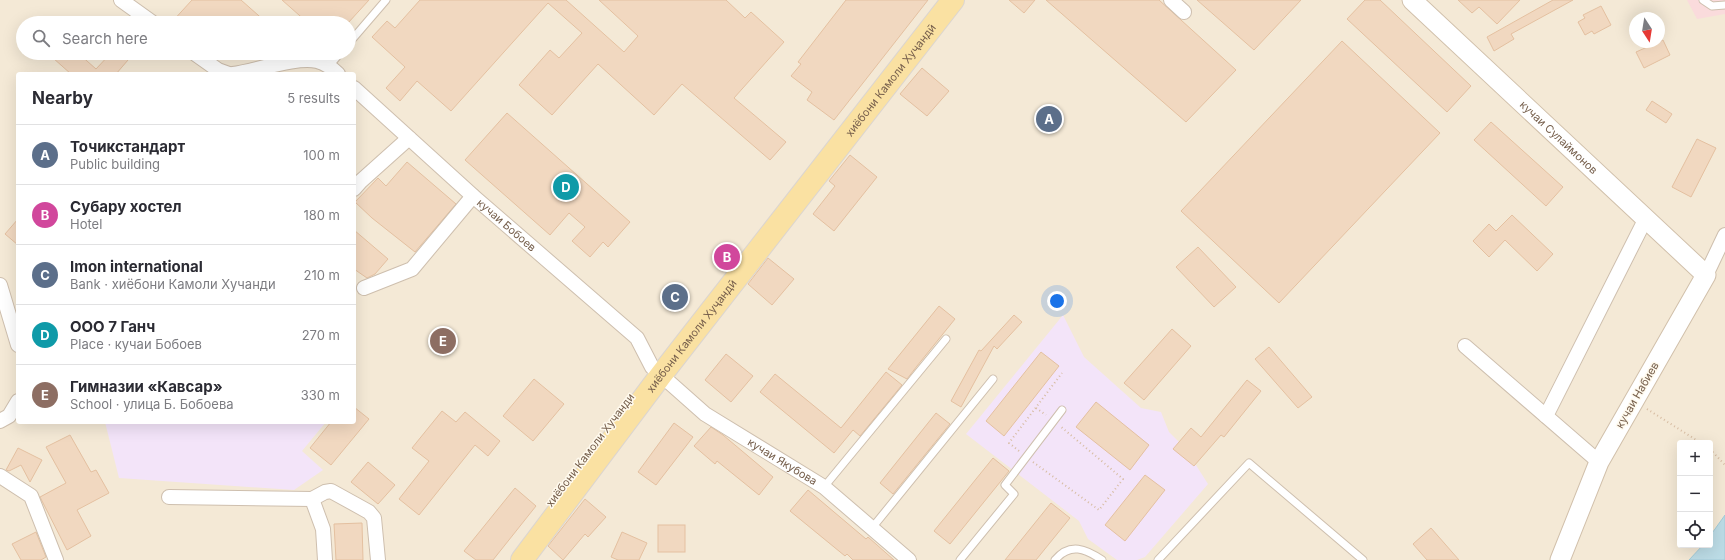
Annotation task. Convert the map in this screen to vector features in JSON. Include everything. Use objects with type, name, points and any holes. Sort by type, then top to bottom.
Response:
[{"type":"main road","name":"хиёбони Камоли Хучанди","points":[[508,560],[656,371],[938,0]]},
{"type":"main road","name":"хиёбони Камоли Хуҷандӣ","points":[[522,560],[656,371],[953,0]]},
{"type":"main road","name":"кучаи Сулаймонов","points":[[1412,0],[1706,275]]},
{"type":"main road","name":"кучаи Набиев","points":[[1560,560],[1599,462],[1706,275]]},
{"type":"street","points":[[121,0],[143,16]]},
{"type":"street","points":[[1171,0],[1184,12]]},
{"type":"street","points":[[204,60],[224,72]]},
{"type":"street","points":[[243,72],[301,61],[316,61],[334,70]]},
{"type":"street","name":"кучаи Бобоев","points":[[356,90],[473,196],[637,338],[656,371]]},
{"type":"street","points":[[356,186],[361,180],[410,138]]},
{"type":"street","points":[[364,288],[412,269],[473,196]]},
{"type":"street","points":[[1546,416],[1646,218]]},
{"type":"street","name":"кучаи Набиев","points":[[1706,275],[1725,235]]},
{"type":"street","points":[[0,285],[16,338]]},
{"type":"street","points":[[1465,346],[1599,462]]},
{"type":"street","name":"кучаи Якубова","points":[[656,371],[705,414],[824,487],[909,560]]},
{"type":"street","points":[[0,421],[9,416],[16,404]]},
{"type":"street","points":[[0,476],[31,496],[56,560]]},
{"type":"street","points":[[169,497],[312,499],[325,492],[331,491],[369,512],[374,518],[378,560]]},
{"type":"street","points":[[312,499],[323,529],[325,560]]},
{"type":"lane","points":[[356,35],[386,0]]},
{"type":"lane","points":[[1703,0],[1712,6],[1725,5]]},
{"type":"lane","points":[[334,70],[338,60]]},
{"type":"lane","points":[[824,487],[946,339]]},
{"type":"lane","points":[[872,528],[993,378]]},
{"type":"lane","points":[[960,560],[1014,494],[1005,485],[1062,410]]},
{"type":"lane","points":[[1158,560],[1249,463],[1363,560]]},
{"type":"lane","points":[[1055,560],[1070,549],[1087,550],[1102,560]]},
{"type":"path","points":[[1036,408],[1054,421],[1123,479],[1099,510],[1009,443],[1062,373]]},
{"type":"path","points":[[1634,401],[1696,440]]},
{"type":"path","points":[[1713,452],[1725,465]]},
{"type":"shaded area","points":[[0,0],[1725,0],[1725,515],[1713,532],[1713,440],[1677,440],[1677,548],[1700,548],[1689,560],[0,560]]},
{"type":"shaded area","points":[[1687,0],[1725,0],[1725,14],[1697,19]]},
{"type":"shaded area","points":[[1063,315],[1084,357],[1141,408],[1161,412],[1169,432],[1185,448],[1208,484],[1145,557],[1137,560],[1117,560],[1088,539],[1079,521],[966,434]]},
{"type":"shaded area","points":[[106,424],[324,424],[302,451],[323,470],[294,490],[119,478]]},
{"type":"water","points":[[1725,515],[1725,560],[1689,560],[1700,548],[1713,548],[1713,532]]},
{"type":"building","points":[[192,0],[241,0],[259,16],[177,16]]},
{"type":"building","points":[[282,0],[369,0],[354,16],[300,16]]},
{"type":"building","points":[[420,0],[566,0],[624,52],[638,36],[599,0],[726,0],[745,18],[751,12],[784,42],[734,98],[786,142],[770,160],[682,84],[654,115],[598,64],[552,115],[519,85],[550,50],[559,58],[582,33],[548,3],[451,111],[417,81],[400,101],[386,88],[405,67],[372,37],[387,21],[395,28]]},
{"type":"building","points":[[846,0],[928,0],[834,120],[807,100],[812,92],[791,76],[801,64],[798,62]]},
{"type":"building","points":[[1009,0],[1035,0],[1024,13]]},
{"type":"building","points":[[1046,0],[1159,0],[1236,70],[1186,122]]},
{"type":"building","points":[[1197,0],[1301,0],[1254,50]]},
{"type":"building","points":[[1365,0],[1380,0],[1471,86],[1447,112],[1347,19]]},
{"type":"building","points":[[1458,0],[1520,0],[1497,24],[1479,7],[1472,13]]},
{"type":"building","points":[[1553,0],[1573,0],[1511,34],[1514,39],[1494,51],[1487,37]]},
{"type":"building","points":[[1601,6],[1611,25],[1594,34],[1592,31],[1585,35],[1578,22],[1585,18],[1583,15]]},
{"type":"building","points":[[1342,41],[1440,133],[1279,303],[1181,211]]},
{"type":"building","points":[[1665,44],[1670,55],[1644,68],[1636,52],[1645,48],[1665,48]]},
{"type":"building","points":[[55,60],[86,60],[96,69],[104,60],[128,60],[118,72],[69,72]]},
{"type":"building","points":[[922,68],[949,91],[927,116],[900,94]]},
{"type":"building","points":[[1652,101],[1672,114],[1666,123],[1646,110]]},
{"type":"building","points":[[507,113],[630,222],[608,247],[603,242],[590,257],[572,241],[585,227],[569,213],[550,235],[465,160]]},
{"type":"building","points":[[1491,122],[1563,187],[1546,206],[1474,140]]},
{"type":"building","points":[[1697,139],[1716,148],[1691,197],[1672,187]]},
{"type":"building","points":[[850,155],[877,177],[834,231],[813,214],[835,186],[829,181]]},
{"type":"building","points":[[407,162],[456,204],[415,252],[372,218],[356,203],[356,201],[378,178],[386,186]]},
{"type":"building","points":[[1512,215],[1553,254],[1537,271],[1505,240],[1489,257],[1473,241],[1489,224],[1496,231]]},
{"type":"building","points":[[16,221],[16,243],[5,234]]},
{"type":"building","points":[[356,232],[388,259],[375,274],[367,278],[356,270]]},
{"type":"building","points":[[1198,247],[1236,287],[1214,307],[1176,267]]},
{"type":"building","points":[[768,258],[794,279],[772,305],[748,284]]},
{"type":"building","points":[[939,306],[955,319],[907,379],[888,369]]},
{"type":"building","points":[[1014,315],[1022,322],[997,349],[994,346],[961,407],[951,401],[979,350],[981,351]]},
{"type":"building","points":[[1172,329],[1191,346],[1144,400],[1124,383]]},
{"type":"building","points":[[1269,347],[1312,397],[1298,408],[1255,359]]},
{"type":"building","points":[[1041,352],[1059,366],[1004,436],[986,421]]},
{"type":"building","points":[[726,354],[753,376],[731,402],[705,380]]},
{"type":"building","points":[[886,372],[902,385],[860,436],[853,430],[834,453],[760,392],[775,374],[841,428]]},
{"type":"building","points":[[534,379],[564,404],[533,441],[503,416]]},
{"type":"building","points":[[1247,380],[1261,391],[1224,437],[1221,435],[1194,466],[1173,449],[1191,428],[1201,437]]},
{"type":"building","points":[[1096,402],[1149,445],[1130,470],[1076,427]]},
{"type":"building","points":[[356,409],[369,419],[331,465],[310,448],[329,424],[356,424]]},
{"type":"building","points":[[442,411],[456,422],[465,412],[500,441],[488,456],[475,445],[419,515],[399,499],[429,461],[412,448]]},
{"type":"building","points":[[936,413],[950,424],[893,494],[880,483]]},
{"type":"building","points":[[674,423],[693,437],[656,485],[638,472]]},
{"type":"building","points":[[711,427],[723,435],[773,477],[759,495],[717,461],[715,464],[694,446]]},
{"type":"building","points":[[70,435],[91,472],[96,470],[109,493],[77,510],[91,536],[67,550],[40,497],[66,483],[46,447]]},
{"type":"building","points":[[18,448],[42,460],[30,482],[21,465],[9,471],[6,470]]},
{"type":"building","points":[[993,458],[1009,471],[950,544],[934,531]]},
{"type":"building","points":[[368,462],[395,485],[378,504],[351,482]]},
{"type":"building","points":[[1145,475],[1165,490],[1125,541],[1105,525]]},
{"type":"building","points":[[515,488],[536,506],[493,560],[476,560],[464,551]]},
{"type":"building","points":[[808,490],[866,539],[868,537],[894,560],[853,560],[847,554],[845,556],[790,511]]},
{"type":"building","points":[[585,499],[606,517],[588,537],[585,534],[563,560],[548,546]]},
{"type":"building","points":[[1051,503],[1070,518],[1036,560],[1005,560]]},
{"type":"building","points":[[362,523],[363,560],[336,560],[334,524]]},
{"type":"building","points":[[658,525],[685,525],[685,552],[658,552]]},
{"type":"building","points":[[1431,528],[1459,560],[1427,560],[1413,544]]},
{"type":"building","points":[[36,532],[46,557],[41,560],[21,560],[12,544]]},
{"type":"building","points":[[622,532],[647,543],[639,560],[618,560],[611,557]]},
{"type":"place","name":"Точикстандарт","points":[[1049,119]]},
{"type":"place","name":"ООО 7 Ганч","points":[[566,187]]},
{"type":"place","name":"Субару хостел","points":[[727,257]]},
{"type":"place","name":"Imon international","points":[[675,297]]},
{"type":"place","name":"Гимназии «Кавсар»","points":[[443,341]]}]
